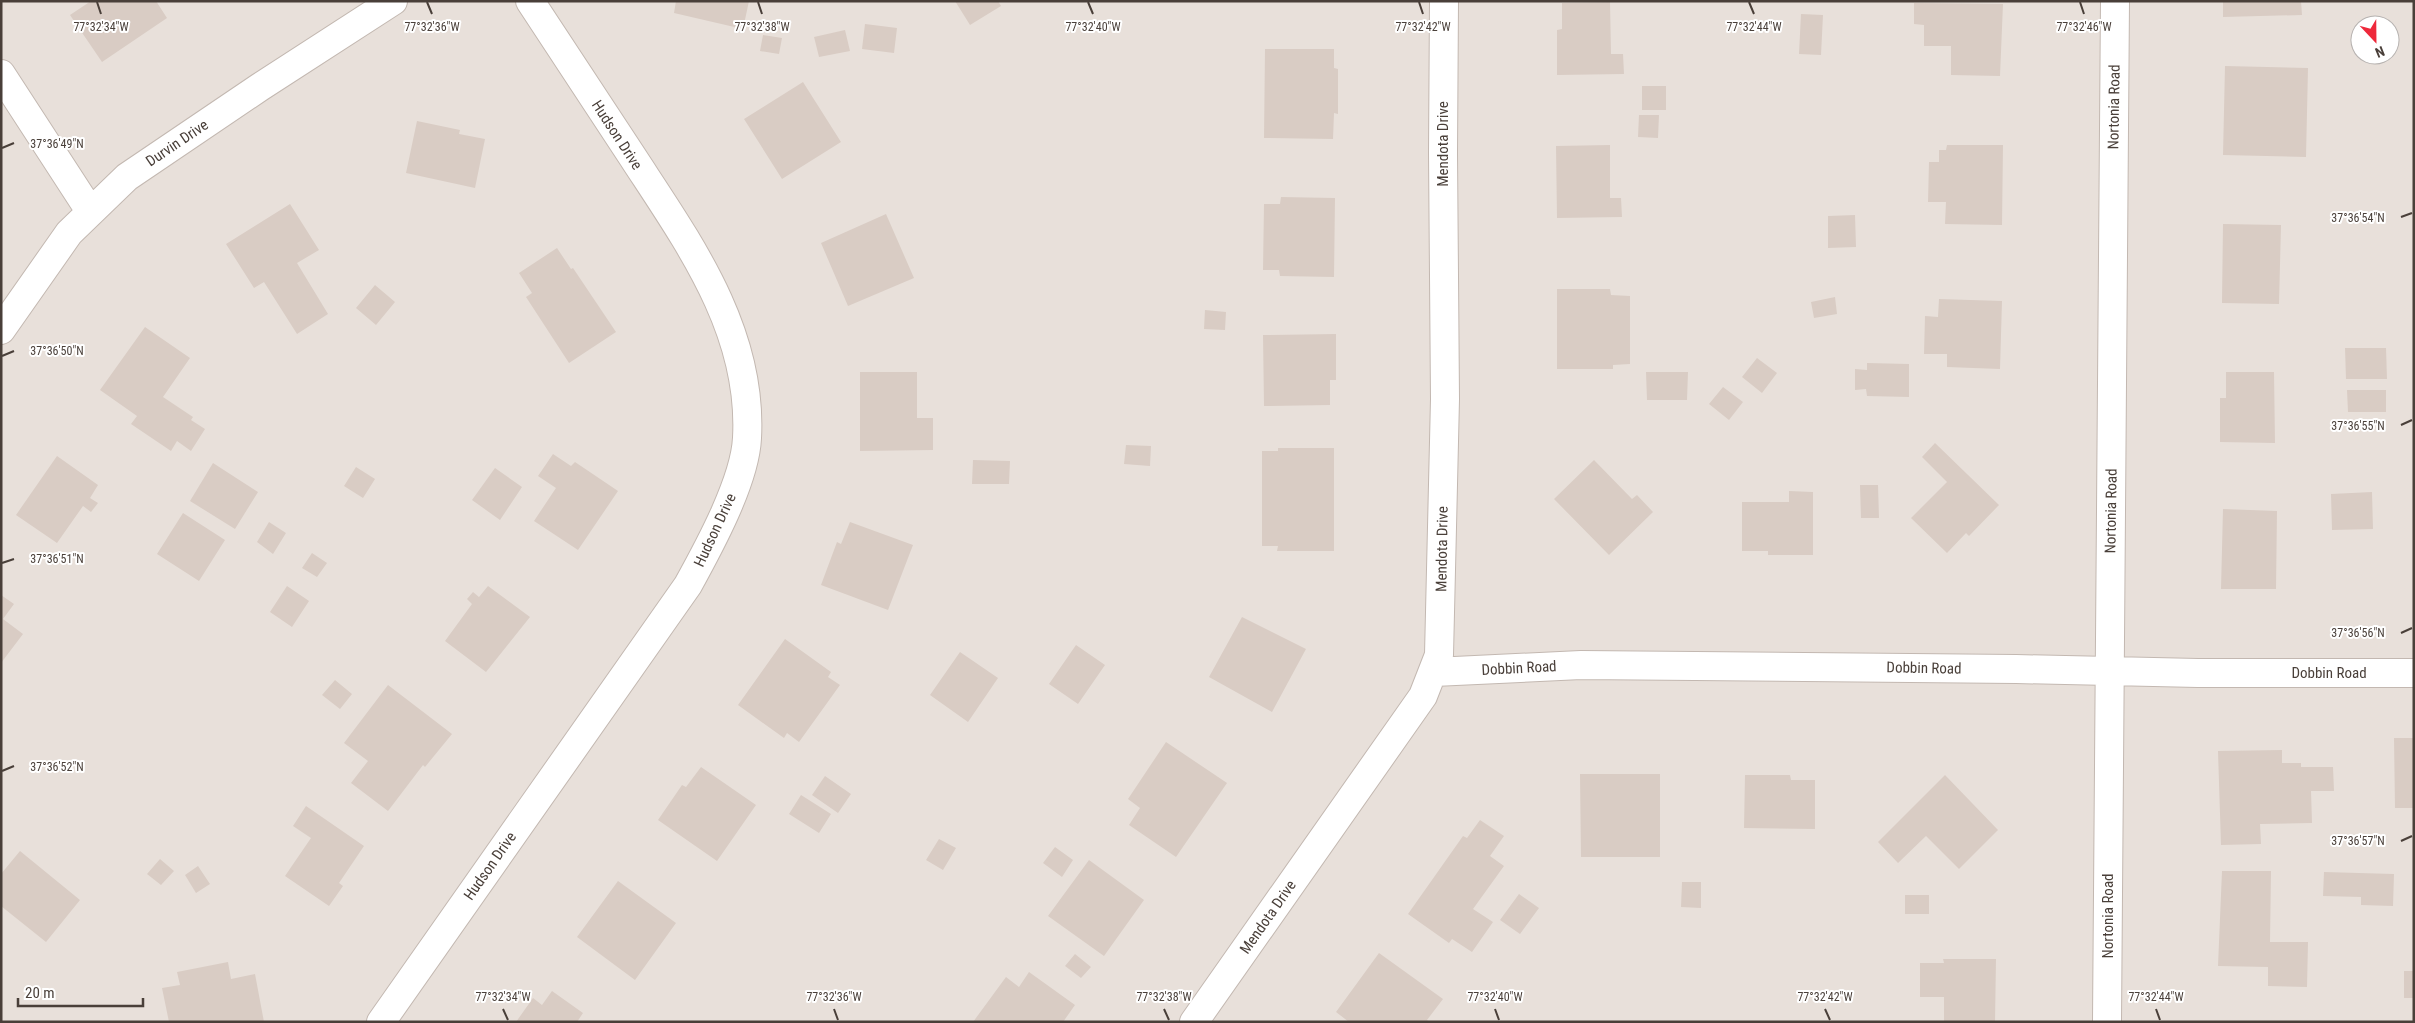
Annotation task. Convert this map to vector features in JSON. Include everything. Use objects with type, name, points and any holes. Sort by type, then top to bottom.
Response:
[{"type":"street","name":"Durvin Drive","points":[[1,330],[69,233],[127,177],[393,1]]},
{"type":"street","name":"Hudson Drive","points":[[381,1022],[688,585],[708,551],[742,470],[747,439],[744,384],[739,355],[722,304],[689,244],[530,1]]},
{"type":"street","name":"Mendota Drive","points":[[1194,1022],[1423,696],[1434,672],[1439,654],[1445,399],[1444,1]]},
{"type":"street","name":"Nortonia Road","points":[[2107,1022],[2115,1]]},
{"type":"street","points":[[1,74],[90,211]]},
{"type":"street","name":"Dobbin Road","points":[[1434,672],[1581,665],[2109,672],[2414,673]]},
{"type":"shaded area","points":[[1,1],[2414,1],[2414,1022],[1,1022]]},
{"type":"building","points":[[91,1],[156,1],[167,18],[102,62],[70,15]]},
{"type":"building","points":[[676,1],[749,1],[743,29],[674,13]]},
{"type":"building","points":[[955,1],[998,1],[1001,6],[970,25]]},
{"type":"building","points":[[2223,1],[2301,1],[2302,15],[2223,17]]},
{"type":"building","points":[[1610,2],[1611,54],[1623,54],[1624,74],[1557,75],[1557,30],[1562,29],[1562,3]]},
{"type":"building","points":[[1914,3],[2003,4],[2000,76],[1951,75],[1951,46],[1924,46],[1924,25],[1914,24]]},
{"type":"building","points":[[1801,14],[1823,15],[1821,55],[1799,54]]},
{"type":"building","points":[[865,24],[897,28],[894,53],[862,49]]},
{"type":"building","points":[[845,30],[850,51],[819,57],[814,37]]},
{"type":"building","points":[[763,35],[782,38],[779,54],[760,51]]},
{"type":"building","points":[[1265,49],[1334,49],[1334,68],[1338,69],[1338,114],[1334,113],[1333,139],[1264,138]]},
{"type":"building","points":[[2225,66],[2308,68],[2306,157],[2223,155]]},
{"type":"building","points":[[803,82],[841,142],[782,179],[744,119]]},
{"type":"building","points":[[1642,86],[1666,86],[1666,110],[1642,110]]},
{"type":"building","points":[[1639,115],[1659,115],[1658,138],[1638,137]]},
{"type":"building","points":[[417,121],[460,130],[459,134],[485,139],[475,188],[406,173]]},
{"type":"building","points":[[1610,145],[1610,198],[1621,198],[1622,217],[1557,218],[1556,146]]},
{"type":"building","points":[[1947,145],[2003,145],[2002,225],[1945,224],[1946,202],[1928,202],[1929,162],[1939,162],[1939,150],[1946,150]]},
{"type":"building","points":[[1281,197],[1335,198],[1334,277],[1280,276],[1279,270],[1263,270],[1264,204],[1280,204]]},
{"type":"building","points":[[290,204],[319,250],[297,263],[328,314],[297,334],[264,282],[254,288],[226,244]]},
{"type":"building","points":[[886,214],[914,278],[848,306],[821,243]]},
{"type":"building","points":[[1855,215],[1856,247],[1828,248],[1828,216]]},
{"type":"building","points":[[2223,224],[2281,225],[2279,304],[2222,303]]},
{"type":"building","points":[[557,248],[571,269],[573,268],[616,332],[569,363],[526,297],[532,293],[519,273]]},
{"type":"building","points":[[375,285],[395,302],[376,325],[356,308]]},
{"type":"building","points":[[1557,289],[1610,289],[1611,295],[1630,296],[1630,364],[1613,365],[1613,369],[1557,369]]},
{"type":"building","points":[[1835,297],[1837,314],[1814,318],[1811,302]]},
{"type":"building","points":[[1939,299],[2002,301],[2000,369],[1947,367],[1947,354],[1924,354],[1925,316],[1938,317]]},
{"type":"building","points":[[1205,310],[1226,312],[1225,330],[1204,329]]},
{"type":"building","points":[[145,327],[190,358],[163,397],[193,417],[191,420],[205,429],[191,451],[177,441],[171,451],[131,424],[137,416],[100,390]]},
{"type":"building","points":[[1336,334],[1336,380],[1330,380],[1330,405],[1264,406],[1263,335]]},
{"type":"building","points":[[2345,348],[2386,348],[2387,379],[2346,379]]},
{"type":"building","points":[[1757,358],[1777,373],[1762,393],[1742,377]]},
{"type":"building","points":[[1867,363],[1909,364],[1909,397],[1867,396],[1866,389],[1855,390],[1855,369],[1867,370]]},
{"type":"building","points":[[860,372],[917,372],[917,418],[933,418],[933,450],[860,451]]},
{"type":"building","points":[[1646,372],[1688,372],[1687,400],[1647,400]]},
{"type":"building","points":[[2226,372],[2274,372],[2275,443],[2220,442],[2220,398],[2226,398]]},
{"type":"building","points":[[1723,387],[1743,402],[1729,420],[1709,404]]},
{"type":"building","points":[[2347,390],[2386,390],[2386,412],[2348,412]]},
{"type":"building","points":[[1935,443],[1999,505],[1969,536],[1966,533],[1947,553],[1911,518],[1947,482],[1922,457]]},
{"type":"building","points":[[1126,445],[1151,446],[1150,466],[1124,464]]},
{"type":"building","points":[[1278,448],[1334,448],[1334,551],[1277,551],[1278,546],[1262,546],[1262,451],[1278,451]]},
{"type":"building","points":[[553,454],[571,466],[575,462],[618,491],[578,550],[534,521],[556,488],[538,476]]},
{"type":"building","points":[[57,456],[98,485],[90,498],[98,503],[91,512],[83,506],[57,543],[16,515]]},
{"type":"building","points":[[973,460],[1010,461],[1009,484],[972,484]]},
{"type":"building","points":[[1594,460],[1632,499],[1637,495],[1653,512],[1609,555],[1554,499]]},
{"type":"building","points":[[213,463],[258,492],[235,529],[190,501]]},
{"type":"building","points":[[356,467],[375,479],[363,498],[344,486]]},
{"type":"building","points":[[495,468],[522,487],[500,520],[472,500]]},
{"type":"building","points":[[1860,485],[1878,485],[1879,518],[1861,518]]},
{"type":"building","points":[[1789,491],[1813,492],[1813,555],[1768,555],[1768,551],[1742,551],[1742,502],[1789,502]]},
{"type":"building","points":[[2372,492],[2373,529],[2332,530],[2331,494]]},
{"type":"building","points":[[2223,509],[2277,511],[2276,589],[2221,589]]},
{"type":"building","points":[[183,513],[225,540],[199,581],[157,554]]},
{"type":"building","points":[[269,522],[286,533],[273,554],[257,542]]},
{"type":"building","points":[[850,522],[913,545],[888,610],[821,585],[837,542],[841,544]]},
{"type":"building","points":[[312,553],[327,563],[317,577],[302,568]]},
{"type":"building","points":[[287,586],[309,601],[292,627],[270,612]]},
{"type":"building","points":[[488,586],[530,617],[486,672],[445,641],[472,604],[467,599],[473,592],[479,597]]},
{"type":"building","points":[[1,595],[14,604],[3,619],[23,634],[1,663]]},
{"type":"building","points":[[1242,617],[1306,649],[1272,712],[1209,677]]},
{"type":"building","points":[[785,639],[831,672],[828,677],[840,685],[799,742],[787,733],[784,738],[738,705]]},
{"type":"building","points":[[1076,645],[1105,665],[1078,704],[1049,684]]},
{"type":"building","points":[[960,652],[998,678],[968,722],[930,695]]},
{"type":"building","points":[[335,680],[352,694],[340,709],[322,695]]},
{"type":"building","points":[[388,685],[452,734],[425,767],[423,765],[388,811],[351,783],[368,761],[344,743]]},
{"type":"building","points":[[2394,738],[2414,738],[2414,808],[2395,808]]},
{"type":"building","points":[[1166,742],[1227,783],[1176,857],[1129,825],[1140,808],[1128,799]]},
{"type":"building","points":[[2282,750],[2282,763],[2301,763],[2301,767],[2333,767],[2334,791],[2311,791],[2312,823],[2260,824],[2261,844],[2221,845],[2218,751]]},
{"type":"building","points":[[701,767],[756,805],[717,861],[658,820],[682,785],[686,787]]},
{"type":"building","points":[[1580,774],[1660,774],[1660,857],[1581,857]]},
{"type":"building","points":[[1745,775],[1790,775],[1791,780],[1815,780],[1815,829],[1744,828]]},
{"type":"building","points":[[1945,775],[1998,830],[1959,869],[1926,836],[1898,863],[1878,842]]},
{"type":"building","points":[[825,776],[851,794],[838,813],[812,795]]},
{"type":"building","points":[[801,795],[831,814],[819,833],[789,814]]},
{"type":"building","points":[[306,806],[364,846],[339,883],[343,886],[329,906],[285,876],[311,838],[293,826]]},
{"type":"building","points":[[1480,820],[1504,836],[1490,856],[1504,866],[1473,909],[1493,922],[1472,952],[1452,939],[1449,943],[1408,914],[1463,836],[1467,838]]},
{"type":"building","points":[[939,839],[956,848],[943,870],[926,860]]},
{"type":"building","points":[[1055,847],[1073,860],[1062,877],[1043,863]]},
{"type":"building","points":[[20,851],[80,900],[46,942],[1,906],[1,874]]},
{"type":"building","points":[[160,859],[174,871],[161,885],[147,874]]},
{"type":"building","points":[[1089,860],[1144,900],[1104,956],[1048,916]]},
{"type":"building","points":[[198,866],[210,884],[196,893],[185,875]]},
{"type":"building","points":[[2222,871],[2271,871],[2270,942],[2308,942],[2307,987],[2268,986],[2268,967],[2218,966]]},
{"type":"building","points":[[2324,872],[2394,874],[2393,906],[2361,905],[2361,897],[2323,896]]},
{"type":"building","points":[[618,881],[676,923],[635,980],[577,937]]},
{"type":"building","points":[[1682,882],[1701,882],[1701,908],[1681,907]]},
{"type":"building","points":[[1519,894],[1539,908],[1520,934],[1500,920]]},
{"type":"building","points":[[1905,895],[1929,895],[1929,914],[1905,914]]},
{"type":"building","points":[[1379,953],[1443,999],[1427,1020],[1430,1022],[1349,1022],[1336,1012]]},
{"type":"building","points":[[1075,954],[1091,967],[1081,978],[1065,966]]},
{"type":"building","points":[[1943,959],[1996,959],[1995,1022],[1944,1022],[1944,997],[1920,997],[1920,963],[1944,963]]},
{"type":"building","points":[[228,962],[231,979],[255,974],[264,1022],[169,1022],[162,988],[180,985],[177,972]]},
{"type":"building","points":[[2404,971],[2414,971],[2414,998],[2404,998]]},
{"type":"building","points":[[1029,972],[1075,1005],[1063,1022],[973,1022],[1006,977],[1019,987]]},
{"type":"building","points":[[552,991],[583,1013],[577,1022],[516,1022],[533,998],[542,1005]]}]
